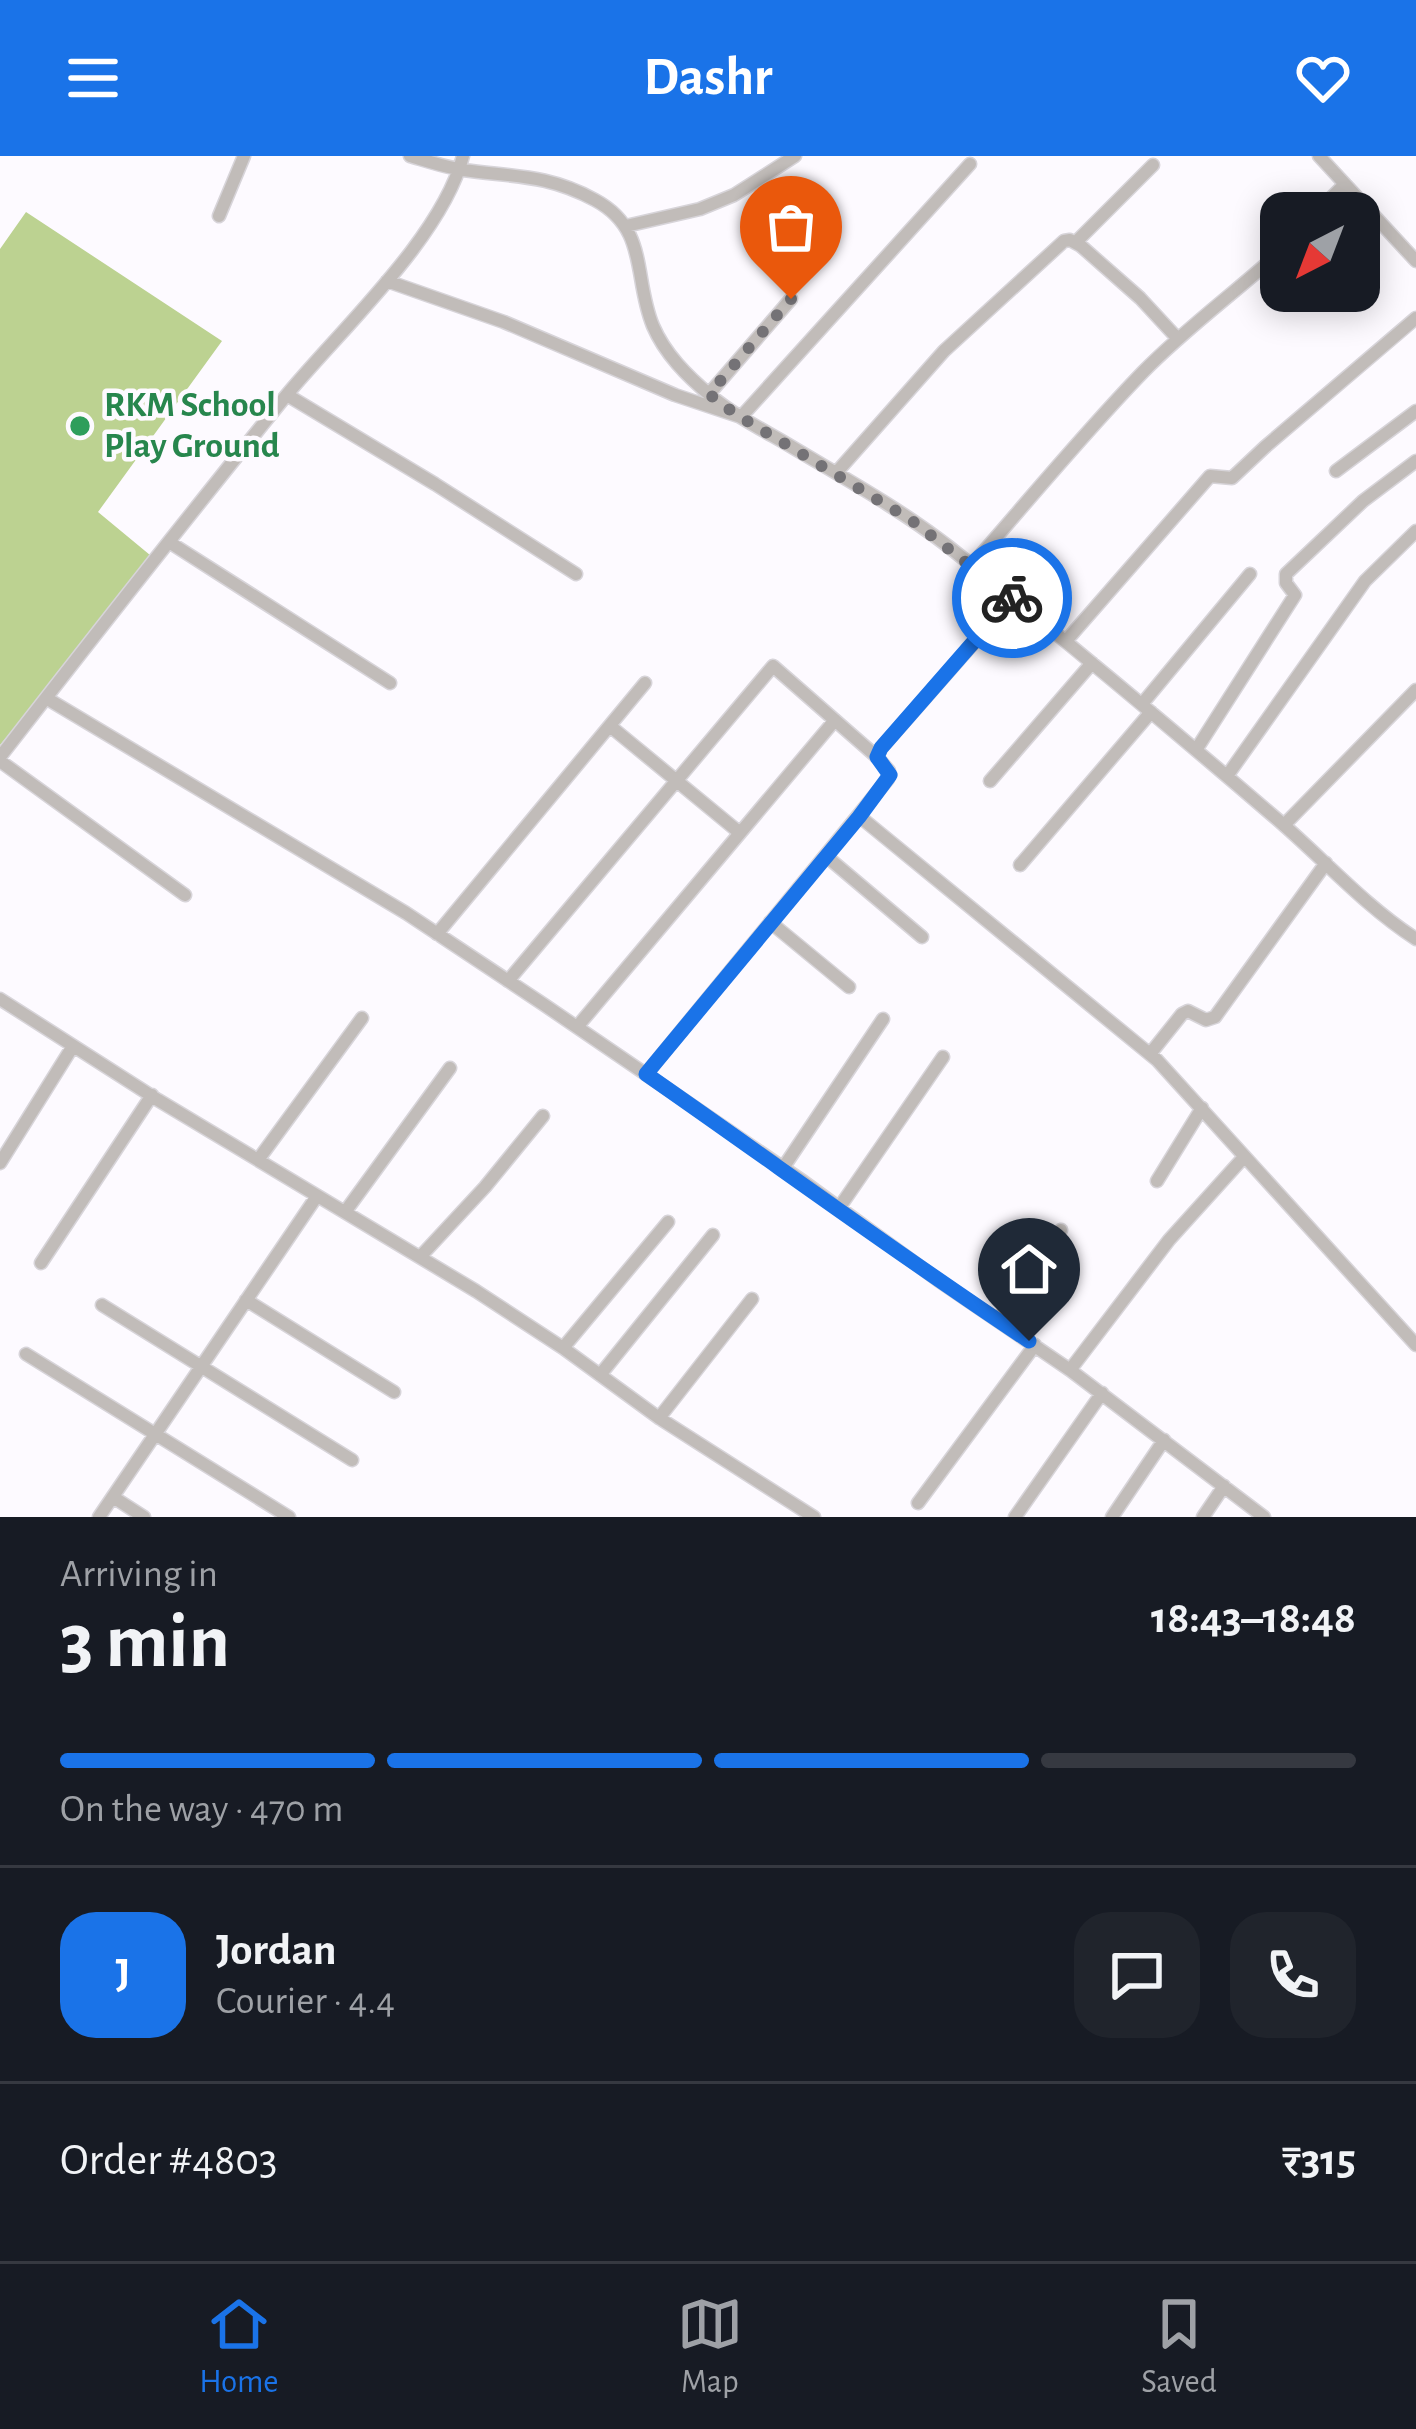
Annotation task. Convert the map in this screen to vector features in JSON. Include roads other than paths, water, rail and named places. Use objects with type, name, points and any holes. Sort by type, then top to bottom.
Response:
[{"type":"street","points":[[219,216],[244,156]]},
{"type":"street","points":[[410,156],[540,178],[616,214],[634,241],[651,321],[661,343],[709,394],[911,520],[972,565],[1416,939]]},
{"type":"street","points":[[626,226],[734,195],[795,156]]},
{"type":"street","points":[[1319,156],[1416,261]]},
{"type":"street","points":[[184,895],[0,759],[287,395],[387,281],[438,211],[462,163]]},
{"type":"street","points":[[741,417],[970,164]]},
{"type":"street","points":[[1076,242],[1153,165]]},
{"type":"street","points":[[1337,192],[1345,184]]},
{"type":"street","points":[[836,473],[914,382],[1064,241],[1076,242],[1178,339]]},
{"type":"street","points":[[972,565],[1095,424],[1178,339],[1260,269]]},
{"type":"street","points":[[387,281],[504,322],[675,395],[741,417]]},
{"type":"street","points":[[709,394],[791,299]]},
{"type":"street","points":[[1066,641],[1210,476],[1232,478],[1416,318]]},
{"type":"street","points":[[287,395],[576,574]]},
{"type":"street","points":[[1336,471],[1416,411]]},
{"type":"street","points":[[1196,750],[1295,596],[1286,574],[1363,501],[1416,461]]},
{"type":"street","points":[[1227,776],[1365,581],[1416,531]]},
{"type":"street","points":[[169,542],[390,683]]},
{"type":"street","points":[[1020,866],[1250,574]]},
{"type":"street","points":[[877,757],[1013,598]]},
{"type":"street","points":[[990,781],[1092,663]]},
{"type":"street","points":[[508,980],[773,666],[877,757],[890,775],[646,1074]]},
{"type":"street","points":[[437,934],[645,683]]},
{"type":"street","points":[[1284,825],[1416,690]]},
{"type":"street","points":[[46,698],[508,980],[1035,1345],[1264,1517]]},
{"type":"street","points":[[577,1027],[835,720]]},
{"type":"street","points":[[610,726],[740,833]]},
{"type":"street","points":[[859,817],[1150,1054],[1416,1345]]},
{"type":"street","points":[[826,856],[922,937]]},
{"type":"street","points":[[1150,1054],[1182,1014],[1188,1011],[1206,1020],[1215,1017],[1326,863]]},
{"type":"street","points":[[770,922],[849,987]]},
{"type":"street","points":[[0,999],[420,1257],[814,1517]]},
{"type":"street","points":[[258,1160],[362,1018]]},
{"type":"street","points":[[782,1168],[883,1019]]},
{"type":"street","points":[[0,1163],[73,1046]]},
{"type":"street","points":[[839,1208],[943,1057]]},
{"type":"street","points":[[345,1212],[450,1068]]},
{"type":"street","points":[[41,1263],[152,1095]]},
{"type":"street","points":[[1156,1181],[1202,1108]]},
{"type":"street","points":[[420,1257],[543,1116]]},
{"type":"street","points":[[1070,1370],[1169,1240],[1244,1157]]},
{"type":"street","points":[[99,1517],[317,1196]]},
{"type":"street","points":[[563,1348],[668,1222]]},
{"type":"street","points":[[998,1320],[1061,1230]]},
{"type":"street","points":[[600,1375],[713,1235]]},
{"type":"street","points":[[659,1418],[752,1299]]},
{"type":"street","points":[[246,1300],[394,1392]]},
{"type":"street","points":[[102,1305],[352,1460]]},
{"type":"street","points":[[918,1503],[1035,1345]]},
{"type":"street","points":[[26,1354],[289,1517]]},
{"type":"street","points":[[1016,1517],[1102,1393]]},
{"type":"street","points":[[1112,1517],[1164,1440]]},
{"type":"street","points":[[1203,1517],[1224,1486]]},
{"type":"street","points":[[113,1496],[144,1517]]},
{"type":"place","name":"RKM School Play Ground","points":[[80,426]]}]
